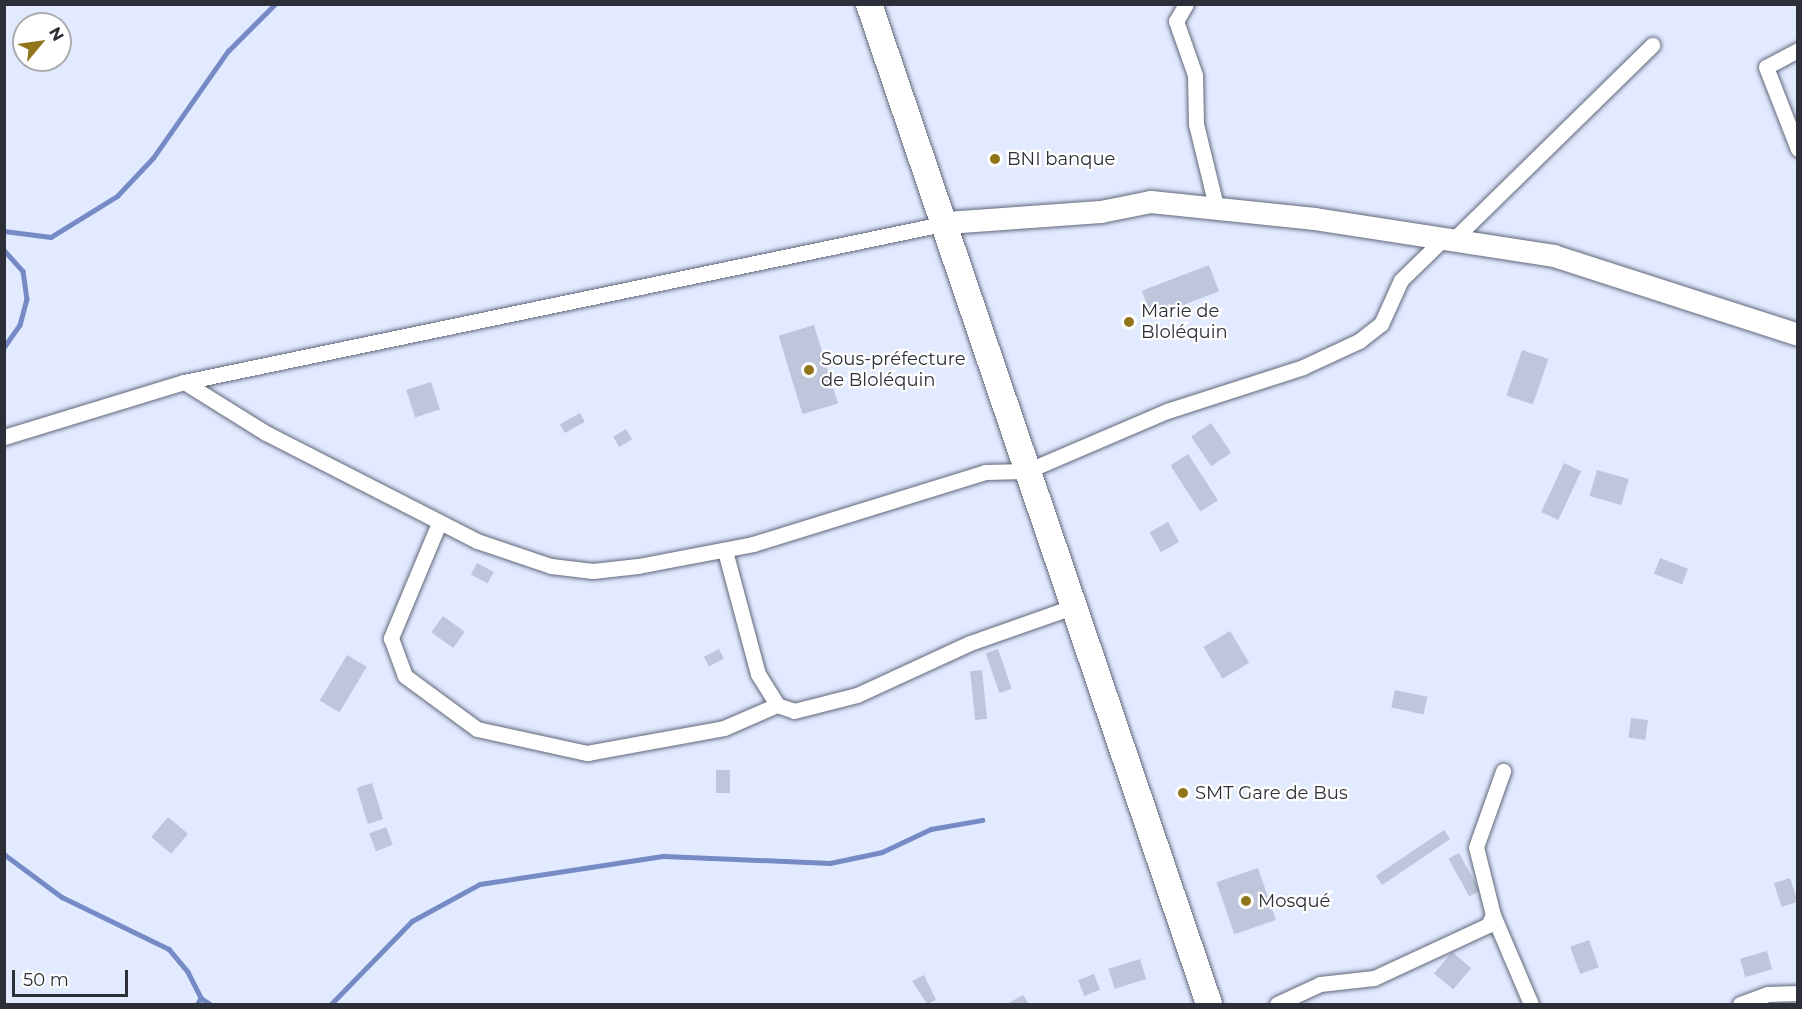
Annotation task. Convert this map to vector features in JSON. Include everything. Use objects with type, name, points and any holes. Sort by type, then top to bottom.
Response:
[{"type":"highway","points":[[869,4],[947,223],[1072,607],[1209,1005]]},
{"type":"main road","points":[[947,223],[1101,212],[1151,202],[1216,206],[1448,240],[1588,265],[1797,335]]},
{"type":"street","points":[[1186,4],[1176,21],[1195,75],[1196,124],[1216,206]]},
{"type":"street","points":[[184,382],[222,410],[439,523],[515,555],[593,571],[725,551],[985,472],[1027,471],[1167,411],[1303,367],[1359,341],[1381,324],[1401,280],[1448,240],[1652,45]]},
{"type":"street","points":[[1797,50],[1766,67],[1797,149]]},
{"type":"street","points":[[4,437],[184,382],[947,223]]},
{"type":"street","points":[[439,523],[391,638],[405,676],[477,729],[587,753],[724,728],[777,705],[794,711],[837,702],[970,643],[1072,607]]},
{"type":"street","points":[[725,551],[749,649],[777,705]]},
{"type":"street","points":[[1503,771],[1476,847],[1493,915],[1531,1005]]},
{"type":"street","points":[[1277,1005],[1320,984],[1374,978],[1426,957],[1488,925],[1493,915]]},
{"type":"street","points":[[1740,1005],[1767,994],[1797,993]]},
{"type":"building","points":[[1209,265],[1219,291],[1152,317],[1142,291]]},
{"type":"building","name":"Sous-préfecture de Bloléquin","points":[[814,325],[838,403],[803,414],[779,336]]},
{"type":"building","points":[[1522,350],[1548,359],[1533,405],[1506,395]]},
{"type":"building","points":[[431,382],[440,410],[415,418],[406,390]]},
{"type":"building","points":[[580,413],[585,422],[565,433],[560,424]]},
{"type":"building","points":[[1211,423],[1231,453],[1211,466],[1191,436]]},
{"type":"building","points":[[626,429],[632,439],[619,447],[613,437]]},
{"type":"building","points":[[1188,454],[1218,500],[1200,512],[1170,465]]},
{"type":"building","points":[[1564,463],[1581,471],[1558,520],[1541,512]]},
{"type":"building","points":[[1597,470],[1629,479],[1621,505],[1590,496]]},
{"type":"building","points":[[1168,522],[1179,542],[1161,552],[1150,532]]},
{"type":"building","points":[[1660,558],[1688,569],[1682,585],[1654,574]]},
{"type":"building","points":[[477,563],[494,572],[488,583],[471,574]]},
{"type":"building","points":[[443,616],[465,632],[453,648],[431,632]]},
{"type":"building","points":[[1230,631],[1249,663],[1222,679],[1203,647]]},
{"type":"building","points":[[719,649],[724,659],[709,667],[704,657]]},
{"type":"building","points":[[998,649],[1012,689],[999,693],[986,653]]},
{"type":"building","points":[[347,655],[367,667],[339,712],[320,700]]},
{"type":"building","points":[[982,670],[987,719],[975,720],[970,671]]},
{"type":"building","points":[[1395,690],[1427,697],[1424,714],[1391,708]]},
{"type":"building","points":[[1631,718],[1648,720],[1645,740],[1629,738]]},
{"type":"building","points":[[716,770],[730,770],[730,793],[716,793]]},
{"type":"building","points":[[372,783],[383,819],[368,824],[357,788]]},
{"type":"building","points":[[168,817],[188,834],[171,854],[151,837]]},
{"type":"building","points":[[386,827],[393,845],[376,851],[369,833]]},
{"type":"building","points":[[1444,830],[1450,839],[1382,885],[1376,876]]},
{"type":"building","points":[[1459,853],[1480,891],[1469,896],[1449,859]]},
{"type":"building","name":"Mosqué","points":[[1258,868],[1276,920],[1234,934],[1216,882]]},
{"type":"building","points":[[1790,878],[1798,902],[1782,907],[1774,883]]},
{"type":"building","points":[[1589,940],[1599,967],[1580,974],[1570,947]]},
{"type":"building","points":[[1767,951],[1772,969],[1745,977],[1740,959]]},
{"type":"building","points":[[1452,952],[1471,968],[1453,990],[1434,973]]},
{"type":"building","points":[[1140,959],[1146,979],[1115,989],[1108,969]]},
{"type":"building","points":[[1094,974],[1100,990],[1084,996],[1078,980]]},
{"type":"building","points":[[924,975],[936,1000],[927,1004],[912,981]]},
{"type":"building","points":[[1023,995],[1029,1004],[1007,1004]]},
{"type":"waterway","points":[[4,231],[51,237],[117,196],[153,158],[228,51],[275,4]]},
{"type":"waterway","points":[[4,250],[23,271],[27,299],[20,325],[4,348]]},
{"type":"waterway","points":[[331,1004],[412,921],[480,884],[664,856],[830,863],[882,852],[931,829],[982,820]]},
{"type":"waterway","points":[[4,854],[62,897],[169,949],[188,972],[201,998],[198,1004]]},
{"type":"waterway","points":[[201,998],[210,1004]]},
{"type":"place","name":"BNI banque","points":[[995,159]]},
{"type":"place","name":"Marie de Bloléquin","points":[[1129,322]]},
{"type":"place","name":"Sous-préfecture de Bloléquin","points":[[809,370]]},
{"type":"place","name":"SMT Gare de Bus","points":[[1183,793]]},
{"type":"place","name":"Mosqué","points":[[1246,901]]}]
